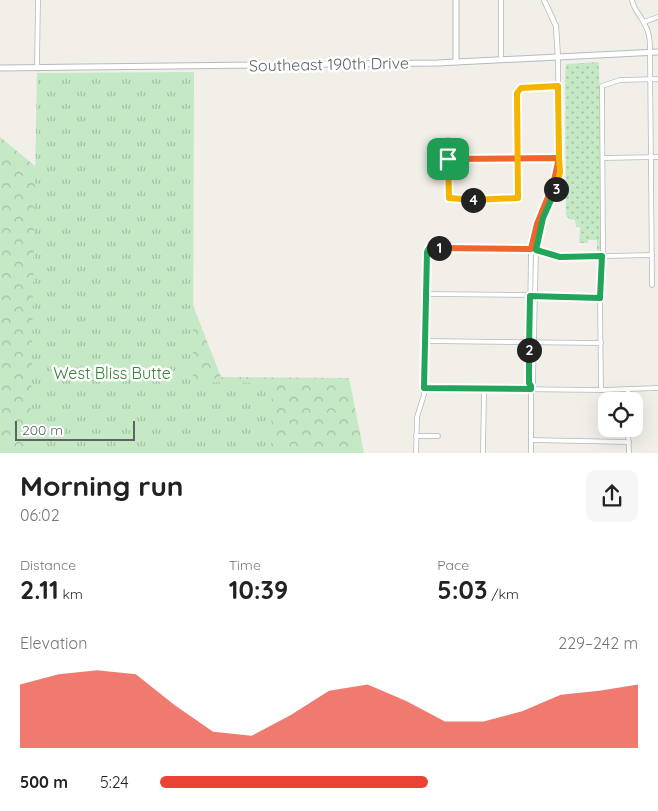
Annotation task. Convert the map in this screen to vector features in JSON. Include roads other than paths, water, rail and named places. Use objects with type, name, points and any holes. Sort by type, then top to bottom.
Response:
[{"type":"main road","points":[[456,0],[456,62]]},
{"type":"main road","name":"Southeast 190th Drive","points":[[0,68],[456,62],[658,52]]},
{"type":"street","points":[[37,67],[38,0]]},
{"type":"street","points":[[501,0],[501,60]]},
{"type":"street","points":[[531,453],[534,249],[540,228],[559,181],[561,166],[559,158],[556,26],[544,0]]},
{"type":"street","points":[[632,0],[635,10],[644,22],[649,35],[655,199],[652,285]]},
{"type":"street","points":[[644,22],[658,17]]},
{"type":"street","points":[[601,390],[600,298],[602,256],[604,251],[602,86],[616,81],[658,80]]},
{"type":"street","points":[[448,140],[449,199],[518,198],[518,90],[521,88],[558,86]]},
{"type":"street","points":[[651,115],[656,115]]},
{"type":"street","points":[[603,158],[658,157]]},
{"type":"street","points":[[448,159],[559,158]]},
{"type":"street","points":[[416,453],[417,417],[424,395],[427,254],[429,248],[534,249],[560,257],[652,255]]},
{"type":"street","points":[[426,294],[600,298]]},
{"type":"street","points":[[426,341],[601,343]]},
{"type":"street","points":[[424,388],[484,389],[531,387],[601,390],[658,388]]},
{"type":"street","points":[[483,453],[484,389]]},
{"type":"street","points":[[416,436],[438,436]]},
{"type":"street","points":[[629,437],[629,453]]},
{"type":"street","points":[[531,440],[629,442]]},
{"type":"park label","name":"West Bliss Butte","points":[[112,373]]}]
